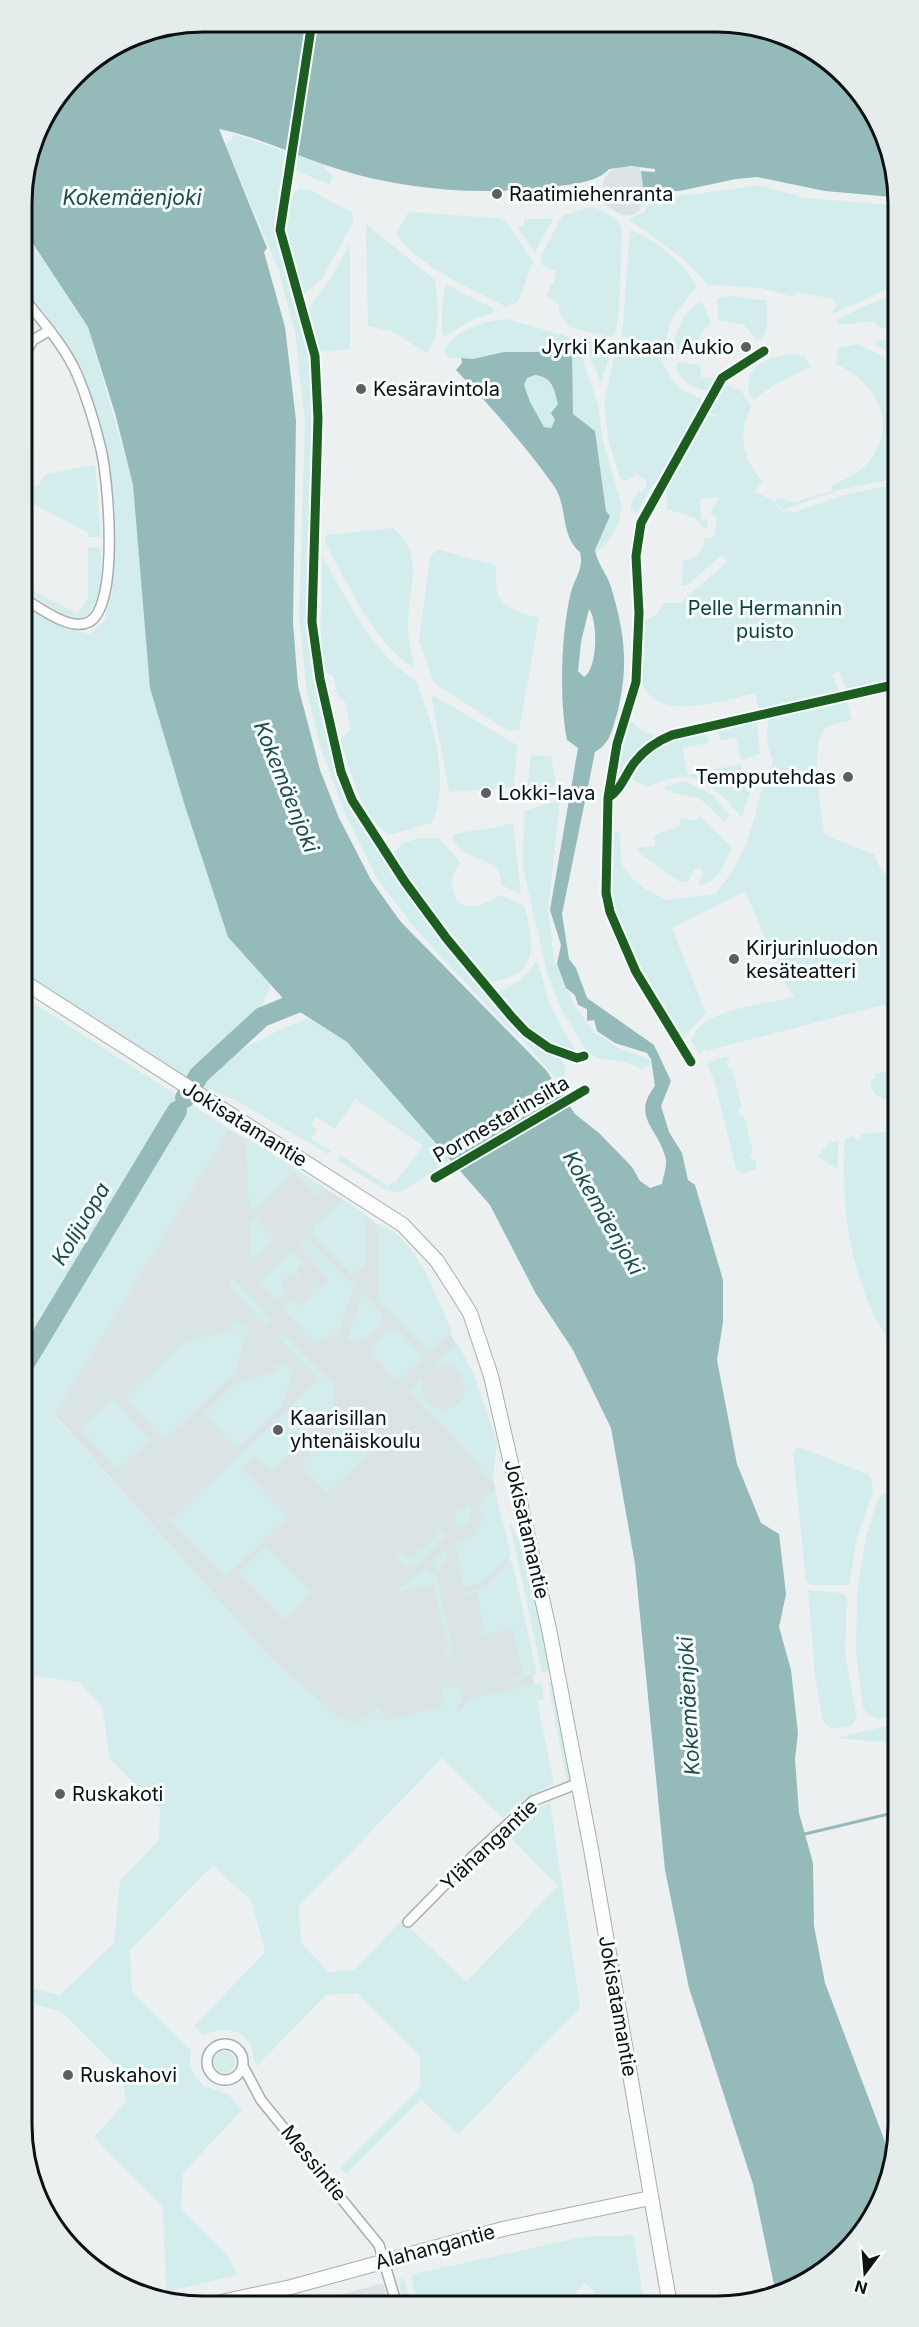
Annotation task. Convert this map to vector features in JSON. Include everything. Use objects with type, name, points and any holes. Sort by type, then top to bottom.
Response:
[{"type":"street","points":[[32,308],[50,330],[77,375],[101,449],[105,476],[108,578],[105,598],[90,621],[80,624],[69,622],[32,603]]},
{"type":"street","points":[[32,342],[50,330]]},
{"type":"street","name":"Jokisatamantie","points":[[32,987],[182,1085],[349,1188],[402,1225],[437,1261],[470,1313],[491,1376],[549,1629],[579,1783],[668,2295]]},
{"type":"street","name":"Ylähangantie","points":[[408,1923],[472,1857],[533,1801],[579,1783]]},
{"type":"street","name":"Messintie","points":[[243,2066],[231,2079],[218,2079],[209,2071],[207,2058],[213,2048],[230,2044],[242,2055],[243,2066],[261,2100],[331,2183],[379,2245],[386,2259],[394,2295]]},
{"type":"street","name":"Alahangantie","points":[[254,2295],[291,2287],[386,2259],[503,2229],[651,2198]]},
{"type":"shaded area","points":[[619,167],[639,167],[642,173],[645,194],[640,210],[630,216],[619,214],[604,204],[602,193],[604,179],[610,171]]},
{"type":"shaded area","name":"Kaarisillan yhtenäiskoulu","points":[[229,1129],[344,1200],[391,1234],[473,1375],[493,1446],[493,1479],[536,1693],[370,1731],[334,1714],[269,1657],[54,1414]]},
{"type":"shaded area","points":[[383,2283],[386,2295],[339,2295]]},
{"type":"green space","points":[[234,134],[292,154],[284,209],[279,211],[280,231],[288,270],[310,346],[313,366],[315,460],[311,577],[313,620],[324,707],[343,790],[386,864],[447,948],[517,1027],[563,1062],[565,1071],[561,1085],[524,1041],[504,1024],[412,925],[376,877],[344,811],[321,749],[307,694],[299,616],[305,424],[295,333],[278,268],[225,144],[232,140]]},
{"type":"green space","points":[[296,155],[323,164],[325,169],[333,175],[330,185],[297,171]]},
{"type":"green space","points":[[757,185],[806,198],[888,205],[888,289],[830,313],[837,306],[833,299],[798,292],[793,297],[762,288],[708,285],[685,260],[628,219],[644,212],[653,197],[697,194]]},
{"type":"green space","points":[[301,188],[312,191],[352,212],[353,222],[322,279],[304,294],[291,254],[286,222],[287,208],[292,196]]},
{"type":"green space","points":[[591,207],[609,215],[622,229],[619,313],[615,334],[611,337],[569,327],[560,314],[558,304],[547,296],[551,284],[554,283],[556,271],[543,266],[540,258],[562,216]]},
{"type":"green space","points":[[412,212],[496,218],[506,221],[533,262],[518,302],[506,307],[447,276],[419,258],[396,235],[406,215]]},
{"type":"green space","points":[[524,219],[553,219],[535,252],[519,230],[518,226],[524,225]]},
{"type":"green space","points":[[366,224],[435,280],[437,327],[427,353],[391,331],[368,326]]},
{"type":"green space","points":[[630,230],[648,238],[668,253],[697,286],[672,318],[664,346],[622,336]]},
{"type":"green space","points":[[32,243],[88,327],[133,485],[151,688],[228,937],[271,985],[262,1006],[184,1077],[32,978],[32,611],[68,629],[90,634],[105,620],[112,586],[108,462],[83,370],[60,332],[32,298]]},
{"type":"green space","points":[[350,244],[350,349],[319,352],[309,308],[330,279]]},
{"type":"green space","points":[[447,285],[493,308],[493,313],[476,318],[443,337],[442,310]]},
{"type":"green space","points":[[732,296],[767,301],[767,327],[762,340],[756,340],[744,325],[718,320],[717,298]]},
{"type":"green space","points":[[888,296],[888,327],[881,328],[874,321],[840,325],[835,320]]},
{"type":"green space","points":[[699,302],[703,304],[711,322],[700,335],[696,356],[678,352],[674,342],[680,325],[689,310]]},
{"type":"green space","points":[[507,319],[570,337],[577,343],[598,405],[603,441],[622,506],[618,525],[604,546],[595,552],[610,516],[606,511],[595,431],[573,414],[572,349],[514,354],[503,352],[473,359],[448,358],[445,351],[448,344],[462,332],[481,324]]},
{"type":"green space","points":[[585,340],[612,347],[601,383],[584,342]]},
{"type":"green space","points":[[888,340],[888,352],[875,344],[877,341]]},
{"type":"green space","points":[[858,344],[888,359],[888,480],[839,490],[782,510],[775,502],[777,498],[793,502],[832,491],[832,485],[862,469],[879,446],[883,431],[878,403],[861,380],[835,364],[839,348]]},
{"type":"green space","points":[[623,346],[660,356],[675,384],[686,392],[703,399],[659,482],[653,484],[637,513],[631,510],[631,502],[647,485],[647,481],[637,474],[626,481],[620,478],[609,443],[604,404],[615,352]]},
{"type":"green space","points":[[792,354],[806,357],[811,367],[774,385],[754,400],[749,395],[748,385],[754,370],[766,360]]},
{"type":"green space","points":[[677,362],[700,365],[701,377],[715,378],[707,391],[694,387],[680,376],[676,372]]},
{"type":"green space","points":[[535,375],[549,382],[557,396],[557,413],[551,428],[544,427],[530,402],[524,385],[527,378]]},
{"type":"green space","name":"Pelle Hermannin puisto","points":[[724,385],[741,390],[751,407],[744,427],[744,446],[751,465],[763,482],[754,491],[772,500],[781,511],[792,513],[847,494],[888,486],[888,682],[846,690],[839,671],[832,675],[840,692],[838,694],[761,710],[758,708],[755,693],[689,706],[657,701],[646,691],[640,668],[642,620],[655,615],[664,603],[680,603],[727,562],[722,555],[686,586],[682,585],[683,561],[698,554],[705,538],[714,537],[717,517],[710,513],[720,497],[700,499],[701,520],[708,521],[707,528],[703,528],[695,518],[667,509],[666,484],[705,414],[722,418],[710,413],[708,409],[720,387]]},
{"type":"green space","points":[[95,465],[101,537],[88,537],[88,533],[32,503],[32,484],[37,487],[46,474]]},
{"type":"green space","points":[[393,528],[403,538],[412,560],[408,627],[414,668],[385,643],[373,627],[324,541],[327,535]]},
{"type":"green space","points":[[88,547],[101,548],[99,593],[96,602],[85,617],[69,616],[32,594],[32,591],[78,614],[88,597]]},
{"type":"green space","points":[[437,549],[497,566],[496,579],[499,597],[510,607],[539,618],[519,731],[507,730],[434,683],[419,640],[430,557]]},
{"type":"green space","points":[[322,556],[351,608],[373,641],[400,669],[416,680],[434,733],[440,769],[440,787],[432,823],[389,835],[371,816],[358,792],[340,739],[351,729],[345,702],[337,695],[334,677],[326,673],[321,647]]},
{"type":"green space","points":[[431,694],[517,745],[514,788],[449,792]]},
{"type":"green space","points":[[847,702],[852,720],[828,726],[821,736],[818,748],[818,778],[824,833],[874,854],[879,866],[888,877],[888,1004],[706,1051],[705,1048],[701,1053],[691,1041],[697,1030],[707,1021],[720,1014],[795,996],[788,988],[745,892],[672,928],[706,1013],[682,1039],[617,926],[610,860],[613,833],[620,831],[621,863],[632,878],[646,890],[668,900],[715,894],[741,854],[751,828],[763,782],[768,783],[773,760],[767,739],[770,717]]},
{"type":"green space","points":[[630,720],[644,732],[660,737],[636,757],[616,780],[613,780]]},
{"type":"green space","points":[[752,721],[757,723],[760,754],[741,760],[736,737],[721,741],[718,732],[722,727]]},
{"type":"green space","points":[[703,731],[709,739],[707,743],[682,748],[688,775],[741,764],[744,778],[754,779],[742,817],[726,799],[695,779],[678,777],[647,787],[632,779],[631,773],[654,749],[671,740]]},
{"type":"green space","points":[[531,755],[551,756],[556,785],[526,801]]},
{"type":"green space","points":[[684,781],[713,795],[730,816],[724,821],[699,798],[673,793],[672,790],[666,791],[664,787]]},
{"type":"green space","points":[[560,800],[548,910],[554,959],[574,1005],[593,1031],[616,1047],[649,1059],[651,1065],[640,1069],[627,1063],[599,1058],[587,1052],[559,1005],[547,972],[523,868],[524,811]]},
{"type":"green space","points":[[700,816],[732,847],[720,872],[710,882],[698,885],[703,874],[700,869],[694,870],[688,882],[680,882],[639,853],[638,847],[655,846],[654,835],[680,826],[680,818],[694,821]]},
{"type":"green space","points":[[513,823],[521,894],[501,885],[496,867],[462,851],[453,835]]},
{"type":"green space","points":[[419,838],[439,838],[461,863],[454,872],[452,881],[457,902],[474,906],[484,904],[500,895],[524,906],[531,945],[526,965],[518,973],[490,982],[412,883],[394,854],[401,844]]},
{"type":"green space","points":[[537,960],[550,1005],[577,1054],[533,1030],[514,1013],[498,993],[522,979]]},
{"type":"green space","points":[[32,1002],[229,1129],[54,1415],[269,1657],[334,1714],[357,1725],[378,1707],[387,1720],[441,1707],[444,1698],[440,1686],[449,1688],[459,1686],[462,1699],[456,1711],[462,1710],[468,1699],[541,1683],[544,1699],[537,1701],[554,1783],[516,1804],[503,1818],[442,1758],[299,1906],[301,1943],[329,1972],[354,1970],[402,1920],[466,1982],[558,1886],[506,1833],[530,1812],[550,1803],[580,2007],[458,2135],[421,2099],[346,2174],[340,2167],[420,2087],[420,2056],[357,1993],[326,1995],[257,2066],[251,2047],[243,2036],[224,2030],[204,2036],[194,2026],[265,1952],[252,1902],[213,1865],[130,1950],[132,1991],[191,2050],[190,2065],[195,2076],[204,2086],[228,2094],[242,2110],[183,2173],[181,2208],[228,2255],[237,2275],[168,2292],[163,2207],[94,2137],[126,2102],[121,2071],[62,2012],[32,2003],[32,1988],[60,1995],[114,1943],[120,1880],[159,1840],[160,1809],[110,1759],[102,1706],[79,1682],[32,1676]]},
{"type":"green space","points":[[308,1018],[347,1042],[450,1160],[403,1191],[385,1190],[337,1160],[340,1155],[388,1186],[391,1182],[394,1184],[423,1146],[355,1099],[335,1129],[316,1117],[311,1126],[317,1130],[311,1139],[331,1151],[328,1154],[235,1100],[198,1086],[222,1063],[236,1054],[263,1038]]},
{"type":"green space","points":[[725,1057],[730,1058],[727,1063],[728,1068],[732,1069],[742,1107],[738,1110],[740,1115],[744,1116],[753,1152],[750,1159],[755,1160],[757,1169],[743,1173],[736,1169],[715,1083],[707,1064]]},
{"type":"green space","points":[[888,1072],[888,1099],[878,1096],[873,1091],[870,1081],[876,1078],[875,1073]]},
{"type":"green space","points":[[888,1132],[887,1338],[868,1302],[859,1276],[847,1220],[844,1192],[845,1138],[853,1136],[856,1140],[860,1139],[861,1134]]},
{"type":"green space","points":[[246,1137],[324,1187],[319,1196],[294,1171],[254,1210],[249,1205]]},
{"type":"green space","points":[[839,1140],[837,1169],[817,1156],[831,1142]]},
{"type":"green space","points":[[344,1200],[365,1214],[366,1260],[364,1266],[351,1274],[313,1235],[313,1227]]},
{"type":"green space","points":[[251,1219],[256,1219],[274,1238],[254,1258],[251,1257]]},
{"type":"green space","points":[[380,1224],[394,1232],[416,1256],[452,1331],[429,1352],[379,1301],[377,1226]]},
{"type":"green space","points":[[305,1237],[355,1285],[338,1333],[314,1342],[282,1308],[293,1299],[301,1306],[314,1294],[311,1287],[318,1290],[329,1279],[299,1246]]},
{"type":"green space","points":[[293,1250],[307,1268],[301,1264],[296,1269],[300,1275],[296,1277],[292,1273],[280,1284],[287,1293],[277,1302],[260,1282]]},
{"type":"green space","points":[[233,1278],[270,1318],[267,1327],[228,1285]]},
{"type":"green space","points":[[362,1293],[381,1312],[382,1323],[367,1338],[354,1341],[348,1339]]},
{"type":"green space","points":[[236,1321],[247,1325],[249,1332],[243,1340],[236,1372],[164,1440],[125,1399],[185,1341],[234,1330],[229,1323]]},
{"type":"green space","points":[[396,1328],[421,1355],[422,1360],[397,1382],[372,1355],[372,1347],[385,1333]]},
{"type":"green space","points":[[282,1334],[334,1385],[334,1404],[329,1415],[271,1471],[255,1456],[242,1468],[288,1517],[225,1577],[170,1521],[319,1379],[279,1337]]},
{"type":"green space","points":[[458,1344],[474,1375],[497,1442],[493,1479],[489,1480],[471,1456],[409,1391],[423,1376],[422,1391],[428,1404],[441,1409],[449,1409],[456,1405],[464,1393],[462,1378],[457,1370],[448,1364],[436,1366],[434,1363]]},
{"type":"green space","points":[[285,1364],[293,1372],[282,1406],[237,1449],[204,1414],[236,1383],[279,1372],[274,1365]]},
{"type":"green space","points":[[113,1399],[150,1440],[117,1470],[80,1429]]},
{"type":"green space","points":[[340,1424],[368,1454],[327,1493],[300,1464]]},
{"type":"green space","points":[[798,1447],[868,1474],[872,1480],[873,1492],[857,1538],[849,1585],[812,1585],[806,1582],[793,1452]]},
{"type":"green space","points":[[495,1491],[511,1554],[481,1583],[464,1587],[456,1547],[459,1542],[476,1535],[484,1516],[478,1508],[484,1497]]},
{"type":"green space","points":[[884,1493],[887,1493],[887,1717],[880,1719],[870,1716],[863,1708],[856,1653],[857,1591],[866,1537],[877,1501]]},
{"type":"green space","points":[[470,1504],[469,1520],[462,1527],[456,1526],[454,1520],[456,1513]]},
{"type":"green space","points":[[509,1521],[528,1557],[554,1669],[542,1673]]},
{"type":"green space","points":[[436,1526],[445,1535],[443,1539],[416,1566],[405,1566],[395,1555],[400,1550],[410,1560],[439,1534],[434,1528]]},
{"type":"green space","points":[[265,1546],[311,1593],[285,1619],[239,1573]]},
{"type":"green space","points":[[443,1552],[447,1553],[447,1560],[440,1567],[440,1572],[431,1564]]},
{"type":"green space","points":[[512,1560],[537,1674],[513,1681],[523,1676],[513,1628],[477,1636],[477,1633],[484,1631],[477,1592],[465,1594],[465,1592],[484,1588]]},
{"type":"green space","points":[[426,1568],[437,1578],[453,1653],[446,1655],[444,1649],[448,1648],[434,1584],[394,1592]]},
{"type":"green space","points":[[808,1590],[841,1593],[847,1597],[845,1654],[857,1717],[851,1726],[832,1729],[823,1722],[815,1676]]},
{"type":"green space","points":[[556,1680],[574,1778],[567,1782],[548,1682]]},
{"type":"green space","points":[[887,1726],[887,1742],[835,1738]]},
{"type":"green space","points":[[224,2051],[232,2054],[235,2062],[232,2070],[224,2073],[216,2070],[213,2062],[216,2054]]},
{"type":"green space","points":[[633,2235],[643,2295],[595,2295],[585,2283],[574,2295],[415,2295],[411,2278],[413,2274],[583,2237]]},
{"type":"green space","points":[[398,2279],[404,2279],[408,2295],[401,2295]]},
{"type":"water","name":"Kokemäenjoki","points":[[192,32],[727,32],[750,35],[792,49],[821,67],[852,98],[865,117],[882,158],[887,197],[825,191],[757,177],[679,191],[644,193],[641,171],[655,172],[655,169],[631,166],[609,169],[604,174],[590,180],[573,184],[523,190],[470,191],[417,187],[366,177],[250,137],[219,129],[267,248],[264,252],[285,327],[296,420],[293,623],[298,686],[320,770],[339,818],[371,880],[400,921],[546,1070],[575,1114],[599,1133],[632,1167],[640,1181],[650,1188],[662,1184],[666,1163],[663,1149],[646,1115],[645,1107],[648,1097],[655,1086],[651,1059],[647,1053],[615,1043],[597,1031],[594,1020],[587,1021],[587,1009],[578,1005],[575,995],[566,988],[557,964],[561,945],[550,910],[578,748],[567,740],[564,724],[562,666],[568,608],[580,568],[580,552],[569,538],[561,502],[554,486],[507,426],[456,370],[462,363],[461,358],[473,359],[504,352],[550,352],[557,346],[572,349],[573,414],[595,431],[606,511],[610,516],[595,550],[616,604],[624,650],[624,665],[621,697],[612,730],[608,740],[595,752],[562,914],[569,959],[576,968],[587,998],[654,1045],[671,1081],[661,1106],[669,1132],[682,1153],[688,1180],[695,1185],[723,1280],[723,1322],[717,1360],[737,1464],[761,1523],[779,1534],[786,1594],[779,1627],[791,1670],[798,1733],[795,1759],[799,1813],[813,1863],[814,1926],[825,1983],[886,2146],[874,2190],[865,2210],[852,2229],[839,2243],[835,2243],[835,2247],[829,2253],[811,2267],[774,2285],[753,2184],[689,1988],[665,1870],[635,1564],[611,1428],[573,1350],[536,1294],[490,1205],[347,1042],[289,1005],[228,937],[185,806],[150,688],[133,485],[115,413],[88,327],[32,242],[32,192],[37,158],[60,108],[74,90],[98,67],[117,54],[148,41]],"holes":[[[535,375],[545,378],[551,384],[558,404],[551,413],[555,420],[551,428],[544,427],[530,402],[524,385],[527,378]],[[589,609],[594,623],[594,655],[589,672],[584,677],[578,671],[581,642]]]},
{"type":"waterway","name":"Kolijuopa","points":[[185,1098],[199,1075],[262,1017],[314,996]]},
{"type":"waterway","name":"Kolijuopa","points":[[32,1351],[177,1111]]},
{"type":"waterway","points":[[805,1834],[887,1814]]},
{"type":"cycle path","points":[[310,32],[280,230],[315,356],[318,418],[312,622],[320,679],[341,772],[352,800],[405,882],[447,939],[511,1016],[526,1032],[549,1048],[577,1058],[584,1056]]},
{"type":"cycle path","points":[[691,1062],[636,972],[610,912],[606,893],[608,798],[617,744],[636,682],[639,613],[636,556],[641,523],[722,378],[764,351]]},
{"type":"cycle path","points":[[608,798],[616,791],[642,754],[656,743],[672,735],[888,686]]},
{"type":"cycle path","name":"Pormestarinsilta","points":[[435,1178],[585,1090]]},
{"type":"place","name":"Raatimiehenranta","points":[[497,194]]},
{"type":"place","name":"Jyrki Kankaan Aukio","points":[[746,347]]},
{"type":"place","name":"Kesäravintola","points":[[361,389]]},
{"type":"place","name":"Tempputehdas","points":[[848,777]]},
{"type":"place","name":"Lokki-lava","points":[[486,793]]},
{"type":"place","name":"Kirjurinluodon kesäteatteri","points":[[734,959]]},
{"type":"place","name":"Kaarisillan yhtenäiskoulu","points":[[278,1430]]},
{"type":"place","name":"Ruskakoti","points":[[60,1794]]},
{"type":"place","name":"Ruskahovi","points":[[68,2075]]}]
